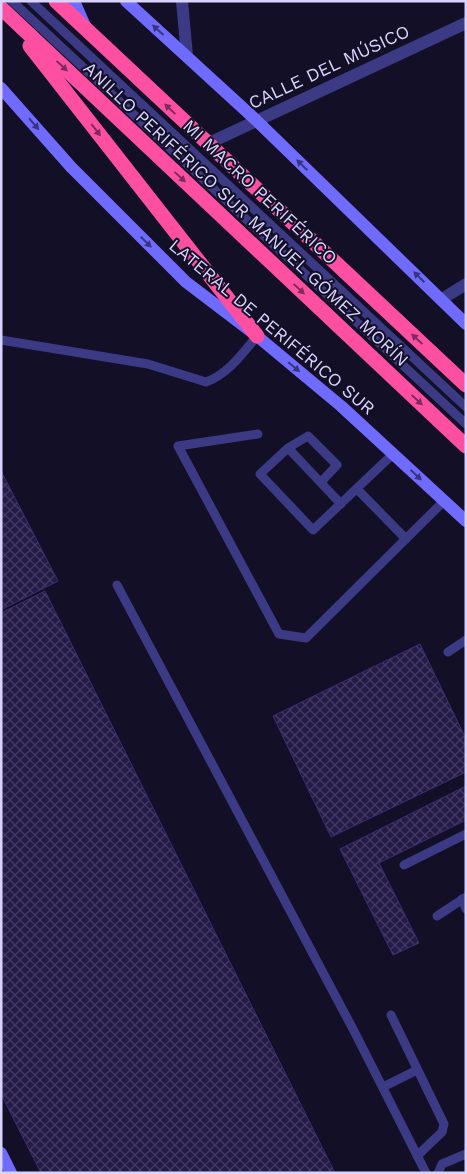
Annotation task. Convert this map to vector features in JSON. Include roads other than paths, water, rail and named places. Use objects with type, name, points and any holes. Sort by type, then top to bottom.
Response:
[{"type":"highway","name":"ANILLO PERIFÉRICO SUR MANUEL GÓMEZ MORÍN","points":[[56,1],[466,384]]},
{"type":"highway","name":"ANILLO PERIFÉRICO SUR MANUEL GÓMEZ MORÍN","points":[[1,9],[466,446]]},
{"type":"highway","points":[[1,9],[257,336]]},
{"type":"street","points":[[74,1],[87,30]]},
{"type":"street","points":[[126,1],[256,120],[466,324]]},
{"type":"street","points":[[182,1],[187,56]]},
{"type":"street","name":"CALLE DEL MÚSICO","points":[[207,144],[466,23]]},
{"type":"street","name":"LATERAL DE PERIFÉRICO SUR","points":[[1,88],[71,167],[186,282],[257,336],[341,406],[466,521]]},
{"type":"street","points":[[442,300],[466,284]]},
{"type":"street","points":[[1,1152],[11,1173]]},
{"type":"lane","name":"MI MACRO PERIFÉRICO","points":[[12,1],[466,424]]},
{"type":"lane","name":"MI MACRO PERIFÉRICO","points":[[31,1],[466,407]]},
{"type":"lane","points":[[1,340],[148,364],[206,382],[215,378],[241,356],[257,336]]},
{"type":"lane","points":[[258,434],[178,446],[279,634],[306,638],[444,501]]},
{"type":"lane","points":[[321,482],[337,465],[308,436],[288,448],[260,474],[313,530],[393,454]]},
{"type":"lane","points":[[288,448],[341,504]]},
{"type":"lane","points":[[357,489],[406,539]]},
{"type":"lane","points":[[117,585],[426,1173]]},
{"type":"lane","points":[[448,652],[466,640]]},
{"type":"lane","points":[[404,865],[466,834]]},
{"type":"lane","points":[[437,916],[464,898],[466,909]]},
{"type":"lane","points":[[391,1014],[444,1127],[442,1132],[417,1156]]},
{"type":"lane","points":[[382,1087],[417,1070]]},
{"type":"lane","points":[[438,1173],[442,1164],[466,1154]]}]
